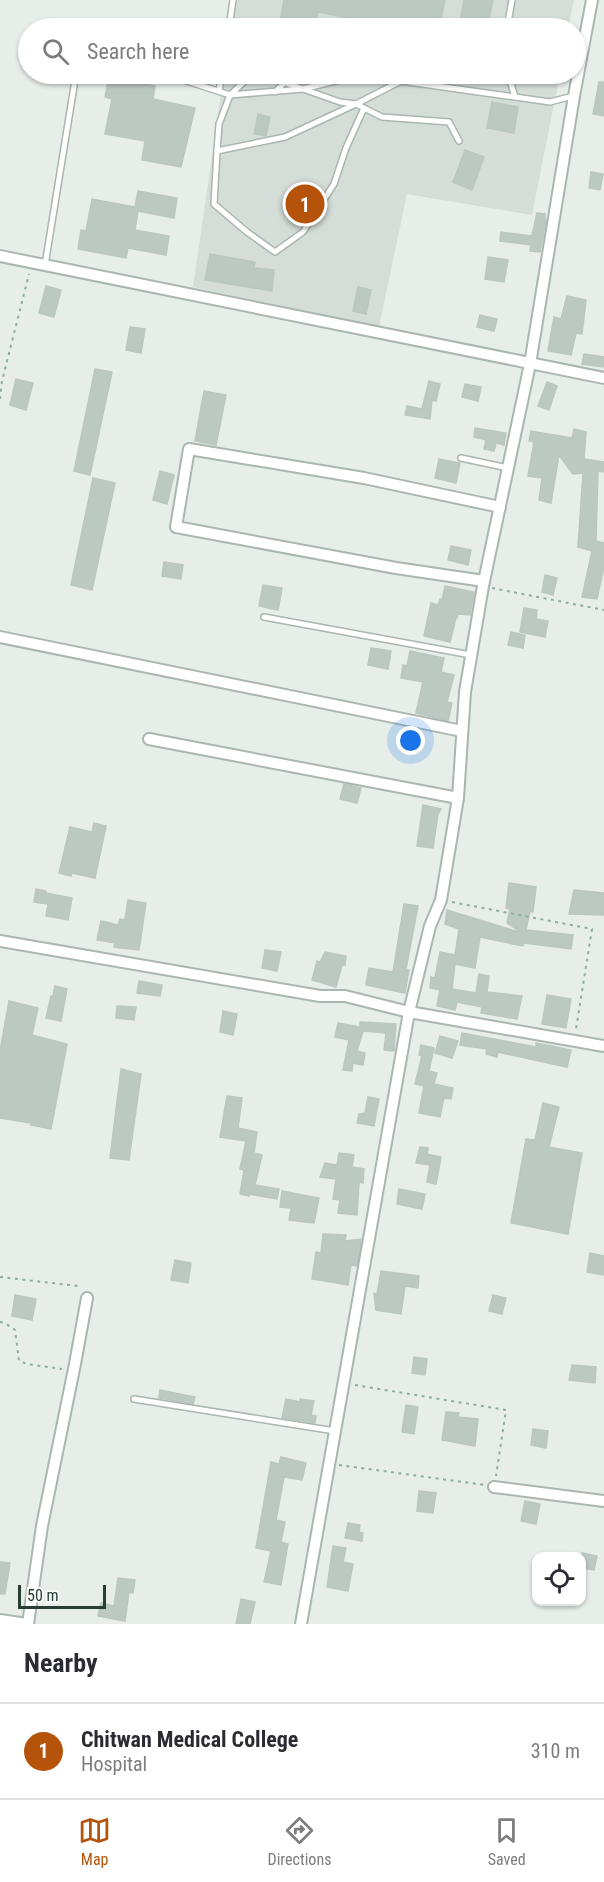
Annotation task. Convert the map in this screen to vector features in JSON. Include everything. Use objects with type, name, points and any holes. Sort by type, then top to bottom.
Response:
[{"type":"street","points":[[586,32],[592,0]]},
{"type":"street","points":[[301,1624],[409,1012],[430,926],[441,900],[458,798],[465,692],[471,655],[530,364],[576,84]]},
{"type":"street","points":[[0,256],[604,378]]},
{"type":"street","points":[[484,584],[176,527],[189,449],[364,478],[500,507]]},
{"type":"street","points":[[0,637],[462,731]]},
{"type":"street","points":[[149,739],[458,798]]},
{"type":"street","points":[[0,941],[320,996],[345,996],[409,1012],[604,1046]]},
{"type":"street","points":[[0,1620],[27,1624],[42,1526],[87,1299]]},
{"type":"street","points":[[494,1487],[604,1501]]},
{"type":"lane","points":[[230,18],[233,0]]},
{"type":"lane","points":[[509,18],[512,0]]},
{"type":"lane","points":[[45,265],[74,84]]},
{"type":"lane","points":[[197,84],[230,95],[303,89],[323,84]]},
{"type":"lane","points":[[219,91],[220,84]]},
{"type":"lane","points":[[242,84],[230,95],[219,123],[214,204],[274,252],[303,232],[334,183],[346,148],[364,108]]},
{"type":"lane","points":[[275,92],[282,84]]},
{"type":"lane","points":[[289,84],[340,102],[356,104],[382,117],[449,122],[459,141]]},
{"type":"lane","points":[[217,152],[285,137],[395,84]]},
{"type":"lane","points":[[427,84],[550,102],[574,96]]},
{"type":"lane","points":[[511,84],[515,97]]},
{"type":"lane","points":[[461,458],[508,468]]},
{"type":"lane","points":[[264,617],[471,655]]},
{"type":"lane","points":[[134,1399],[335,1431]]},
{"type":"path","points":[[0,399],[2,381],[32,262]]},
{"type":"path","points":[[484,584],[604,610]]},
{"type":"path","points":[[441,900],[592,929],[574,1041]]},
{"type":"path","points":[[0,1277],[78,1286],[87,1299]]},
{"type":"path","points":[[0,1322],[15,1330],[19,1361],[74,1371]]},
{"type":"path","points":[[329,1464],[494,1487],[506,1410],[343,1384]]},
{"type":"shaded area","points":[[235,0],[284,0],[281,18],[232,18]]},
{"type":"shaded area","points":[[445,0],[464,0],[461,18],[441,18]]},
{"type":"shaded area","points":[[493,0],[574,0],[570,18],[489,18]]},
{"type":"shaded area","points":[[317,12],[349,18],[316,18]]},
{"type":"shaded area","points":[[223,84],[558,84],[532,215],[407,194],[379,327],[193,287]],"holes":[[[492,102],[518,107],[513,133],[487,128]],[[465,151],[484,158],[472,189],[453,182]],[[210,254],[254,262],[250,288],[205,280]]]},
{"type":"building","points":[[284,0],[445,0],[441,18],[348,18],[318,12],[316,18],[281,18]]},
{"type":"building","points":[[464,0],[493,0],[489,18],[461,18]]},
{"type":"building","points":[[599,82],[604,82],[604,116],[593,114]]},
{"type":"building","points":[[108,84],[145,84],[155,86],[153,99],[195,108],[181,167],[142,160],[145,141],[105,134],[112,99],[105,97]]},
{"type":"building","points":[[492,102],[518,107],[514,133],[487,128]]},
{"type":"building","points":[[258,114],[270,117],[266,136],[254,134]]},
{"type":"building","points":[[465,150],[484,157],[472,190],[453,182]]},
{"type":"building","points":[[591,172],[603,174],[600,190],[589,188]]},
{"type":"building","points":[[138,191],[177,198],[174,218],[138,211],[135,230],[169,236],[166,255],[128,248],[126,258],[78,249],[81,230],[86,231],[92,199],[135,207]]},
{"type":"building","points":[[537,213],[545,214],[546,220],[540,252],[530,251],[531,245],[500,241],[501,232],[532,236]]},
{"type":"building","points":[[210,254],[255,262],[254,268],[274,270],[272,291],[205,280]]},
{"type":"building","points":[[488,257],[508,260],[504,282],[485,279]]},
{"type":"building","points":[[46,286],[61,290],[54,317],[39,313]]},
{"type":"building","points":[[358,287],[371,290],[366,314],[353,311]]},
{"type":"building","points":[[567,296],[586,300],[582,334],[576,333],[571,355],[548,351],[554,317],[561,319]]},
{"type":"building","points":[[480,315],[497,319],[494,331],[477,327]]},
{"type":"building","points":[[130,327],[145,329],[141,353],[126,350]]},
{"type":"building","points":[[584,354],[604,357],[604,367],[582,364]]},
{"type":"building","points":[[95,369],[112,372],[90,475],[74,471]]},
{"type":"building","points":[[16,379],[33,383],[26,410],[10,405]]},
{"type":"building","points":[[429,381],[440,384],[436,401],[432,400],[430,419],[405,415],[407,406],[422,409]]},
{"type":"building","points":[[547,382],[557,386],[549,410],[538,406]]},
{"type":"building","points":[[465,384],[481,387],[478,401],[462,397]]},
{"type":"building","points":[[204,391],[226,395],[216,445],[195,441]]},
{"type":"building","points":[[475,428],[506,433],[504,445],[496,443],[494,451],[484,449],[486,440],[474,437]]},
{"type":"building","points":[[574,429],[586,432],[584,459],[604,462],[604,472],[598,471],[596,541],[604,543],[604,567],[597,599],[582,597],[592,551],[578,547],[583,473],[573,474],[559,455],[551,503],[539,500],[542,478],[528,476],[534,442],[529,441],[531,431],[572,438]]},
{"type":"building","points":[[439,459],[460,463],[456,483],[435,478]]},
{"type":"building","points":[[160,471],[174,475],[167,504],[153,500]]},
{"type":"building","points":[[93,478],[115,483],[92,590],[71,585]]},
{"type":"building","points":[[451,546],[471,550],[468,565],[448,560]]},
{"type":"building","points":[[164,562],[183,565],[181,579],[162,576]]},
{"type":"building","points":[[545,575],[557,578],[553,595],[542,592]]},
{"type":"building","points":[[263,585],[282,588],[278,610],[259,606]]},
{"type":"building","points":[[445,586],[474,592],[470,615],[458,614],[450,642],[424,636],[431,603],[438,605],[440,599],[442,600]]},
{"type":"building","points":[[524,608],[537,610],[536,619],[548,621],[545,637],[520,632]]},
{"type":"building","points":[[511,632],[525,635],[523,648],[508,645]]},
{"type":"building","points":[[371,648],[391,651],[388,669],[368,665]]},
{"type":"building","points":[[410,651],[444,658],[441,672],[454,675],[447,702],[452,703],[448,721],[416,713],[423,682],[401,678],[403,665],[407,666]]},
{"type":"building","points":[[344,784],[361,788],[357,803],[340,799]]},
{"type":"building","points":[[423,805],[441,809],[438,814],[433,848],[417,846]]},
{"type":"building","points":[[94,823],[106,826],[95,878],[59,873],[70,827],[92,832]]},
{"type":"building","points":[[509,883],[536,887],[533,912],[530,911],[526,930],[573,935],[571,949],[524,943],[523,946],[480,937],[475,968],[455,964],[452,989],[476,993],[479,974],[489,976],[487,992],[522,996],[517,1019],[481,1013],[482,1007],[457,1002],[455,1010],[437,1006],[440,990],[430,988],[431,977],[435,978],[440,952],[455,955],[459,929],[445,924],[447,910],[522,933],[507,923],[510,909],[506,908]]},
{"type":"building","points":[[36,889],[72,898],[68,920],[46,916],[48,904],[34,902]]},
{"type":"building","points":[[574,890],[604,893],[604,915],[569,914]]},
{"type":"building","points":[[128,900],[146,903],[139,950],[114,947],[115,943],[97,940],[101,921],[118,925],[120,919],[125,920]]},
{"type":"building","points":[[404,904],[418,906],[406,969],[409,970],[405,993],[366,985],[369,968],[393,972]]},
{"type":"building","points":[[265,950],[281,952],[277,971],[262,968]]},
{"type":"building","points":[[325,952],[346,956],[345,965],[342,965],[336,987],[312,980],[317,961],[320,962]]},
{"type":"building","points":[[139,981],[162,985],[160,996],[137,993]]},
{"type":"building","points":[[55,986],[67,989],[61,1021],[46,1018]]},
{"type":"building","points":[[547,995],[571,999],[566,1028],[542,1024]]},
{"type":"building","points":[[9,1001],[38,1008],[32,1035],[67,1044],[51,1129],[0,1118],[0,1051]]},
{"type":"building","points":[[117,1006],[136,1007],[134,1020],[116,1018]]},
{"type":"building","points":[[223,1011],[237,1014],[233,1035],[220,1032]]},
{"type":"building","points":[[360,1022],[396,1024],[394,1051],[384,1050],[386,1033],[363,1031],[357,1051],[365,1053],[363,1065],[353,1063],[352,1071],[343,1070],[349,1040],[335,1037],[338,1023],[360,1027]]},
{"type":"building","points":[[462,1033],[536,1047],[536,1043],[571,1050],[567,1067],[498,1052],[497,1057],[486,1054],[487,1049],[460,1045]]},
{"type":"building","points":[[440,1036],[458,1041],[452,1058],[435,1053]]},
{"type":"building","points":[[421,1045],[434,1048],[429,1071],[437,1073],[434,1084],[453,1088],[451,1099],[444,1098],[440,1117],[419,1113],[424,1086],[415,1084],[422,1056],[419,1055]]},
{"type":"building","points":[[121,1069],[141,1074],[129,1160],[110,1158]]},
{"type":"building","points":[[227,1096],[242,1098],[238,1128],[257,1132],[254,1153],[262,1155],[255,1185],[279,1189],[277,1199],[240,1194],[244,1170],[240,1169],[246,1141],[220,1137]]},
{"type":"building","points":[[368,1097],[379,1099],[374,1126],[357,1123],[359,1114],[365,1113]]},
{"type":"building","points":[[543,1103],[559,1107],[549,1147],[582,1153],[568,1234],[511,1223],[526,1139],[535,1140]]},
{"type":"building","points":[[420,1147],[428,1148],[427,1154],[441,1157],[436,1184],[427,1182],[430,1165],[416,1163]]},
{"type":"building","points":[[339,1153],[354,1155],[352,1167],[364,1169],[363,1183],[359,1182],[357,1215],[338,1213],[340,1200],[333,1199],[336,1179],[320,1177],[325,1163],[337,1165]]},
{"type":"building","points":[[399,1189],[425,1194],[422,1209],[397,1204]]},
{"type":"building","points":[[282,1191],[319,1198],[314,1223],[289,1220],[291,1208],[280,1207]]},
{"type":"building","points":[[323,1234],[346,1235],[345,1241],[361,1239],[357,1266],[351,1265],[348,1285],[312,1279],[316,1252],[321,1253]]},
{"type":"building","points":[[590,1253],[604,1256],[604,1275],[587,1272]]},
{"type":"building","points":[[175,1260],[191,1263],[188,1283],[171,1280]]},
{"type":"building","points":[[381,1271],[419,1276],[418,1288],[405,1286],[401,1314],[376,1310],[374,1293],[377,1294]]},
{"type":"building","points":[[15,1295],[36,1299],[32,1320],[12,1316]]},
{"type":"building","points":[[493,1295],[506,1298],[502,1314],[489,1311]]},
{"type":"building","points":[[414,1357],[427,1359],[425,1375],[412,1373]]},
{"type":"building","points":[[572,1365],[596,1367],[595,1383],[569,1380]]},
{"type":"building","points":[[160,1390],[195,1397],[193,1404],[159,1398]]},
{"type":"building","points":[[286,1399],[300,1402],[300,1399],[314,1401],[311,1415],[316,1416],[315,1423],[282,1418]]},
{"type":"building","points":[[406,1405],[418,1407],[414,1434],[402,1432]]},
{"type":"building","points":[[446,1412],[459,1413],[458,1417],[478,1419],[475,1446],[442,1440]]},
{"type":"building","points":[[533,1429],[548,1431],[546,1448],[531,1445]]},
{"type":"building","points":[[281,1457],[306,1463],[302,1480],[284,1477],[276,1520],[285,1522],[281,1542],[288,1544],[281,1585],[264,1582],[271,1551],[256,1548],[271,1462],[279,1464]]},
{"type":"building","points":[[419,1491],[436,1493],[433,1513],[417,1511]]},
{"type":"building","points":[[525,1501],[540,1504],[536,1524],[521,1521]]},
{"type":"building","points":[[348,1523],[360,1525],[359,1532],[363,1533],[362,1541],[345,1538]]},
{"type":"building","points":[[333,1546],[346,1548],[343,1562],[353,1564],[348,1591],[327,1587]]},
{"type":"building","points":[[586,1554],[597,1556],[594,1570],[586,1569]]},
{"type":"building","points":[[0,1562],[10,1563],[5,1594],[0,1594]]},
{"type":"building","points":[[118,1578],[135,1580],[133,1593],[129,1592],[125,1621],[98,1616],[101,1603],[114,1606]]},
{"type":"building","points":[[241,1599],[255,1602],[250,1624],[236,1624]]},
{"type":"place","name":"Chitwan Medical College","points":[[305,204]]}]
